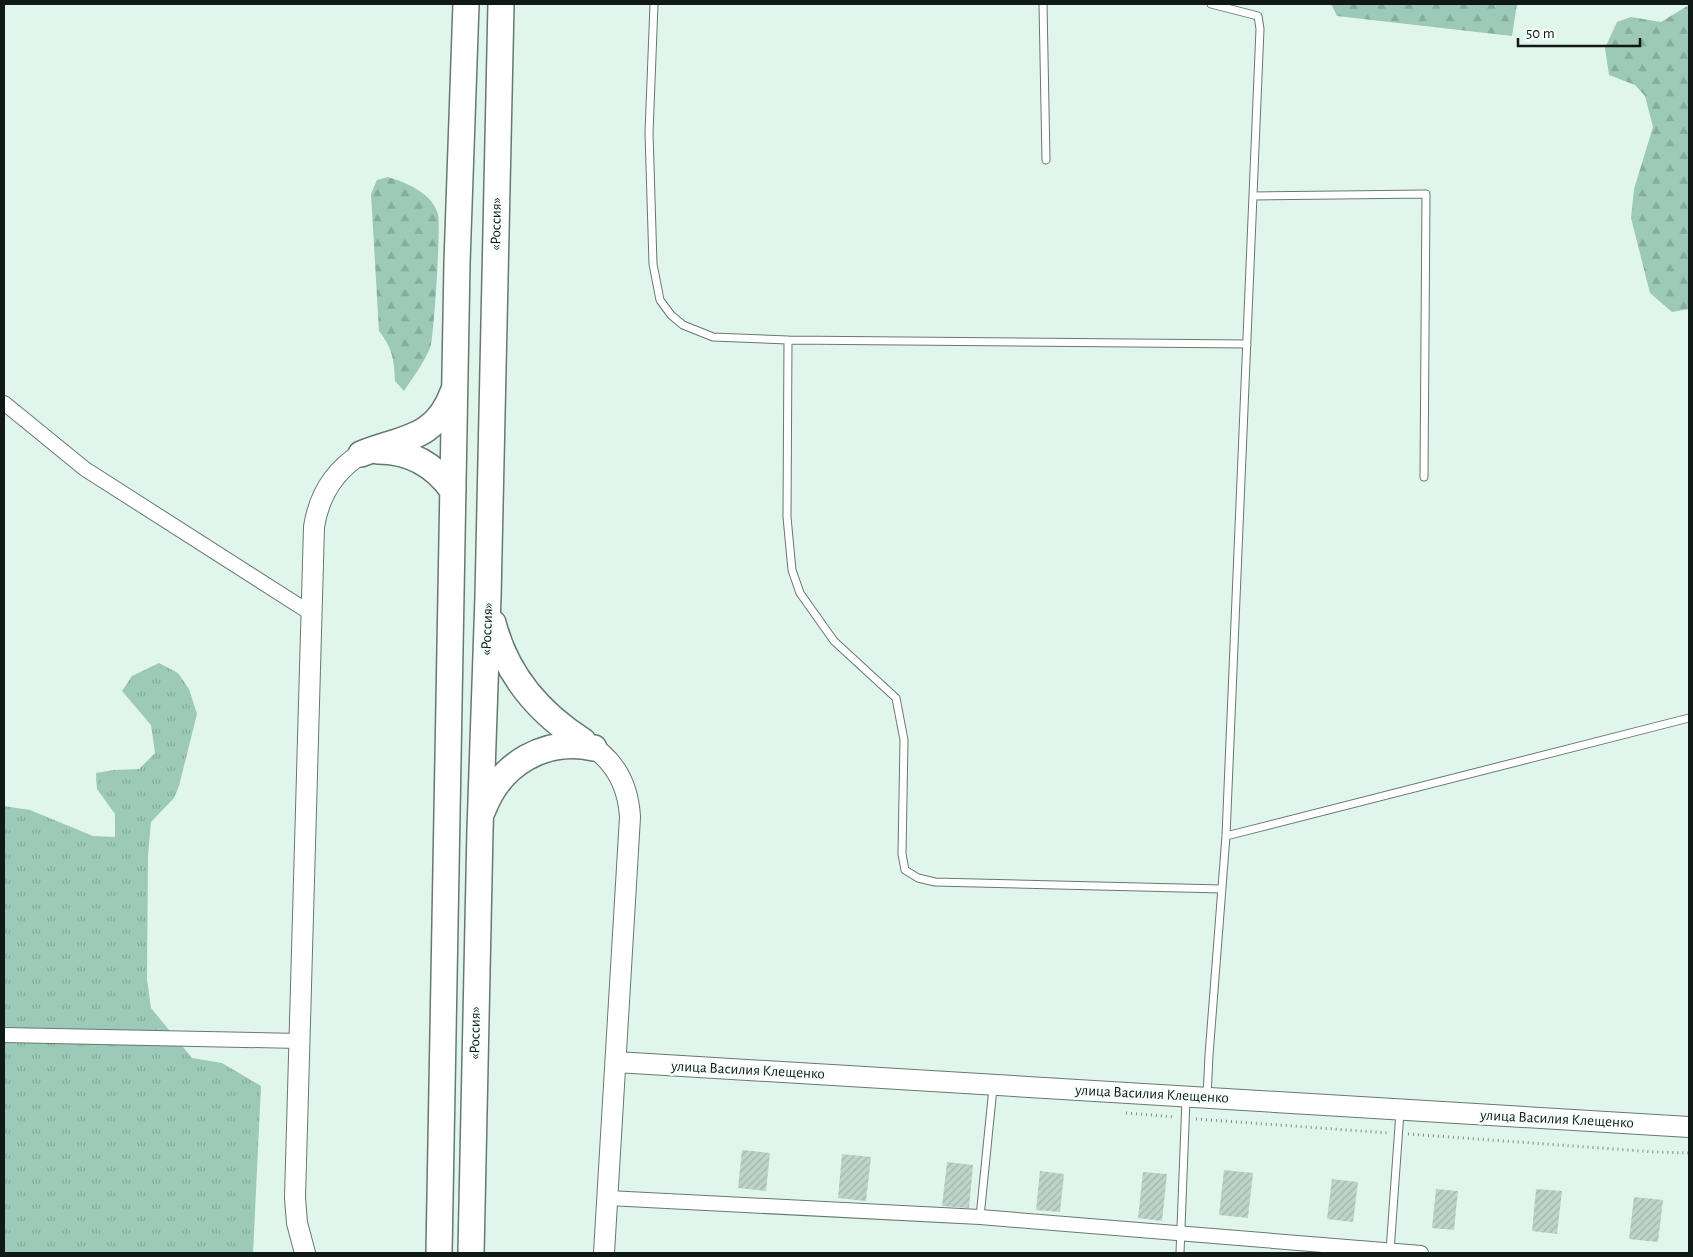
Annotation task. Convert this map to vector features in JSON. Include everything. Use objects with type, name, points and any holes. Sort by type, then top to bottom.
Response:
[{"type":"highway","points":[[440,1253],[454,388],[466,4]]},
{"type":"highway","name":"«Россия»","points":[[471,1253],[501,4]]},
{"type":"highway","points":[[361,454],[381,446],[409,439],[426,429],[446,406],[454,388]]},
{"type":"highway","points":[[361,454],[387,451],[413,457],[436,470],[453,491]]},
{"type":"highway","points":[[488,596],[490,612],[498,640],[518,680],[536,704],[547,714],[590,745]]},
{"type":"highway","points":[[480,830],[483,811],[490,793],[501,777],[523,759],[541,750],[559,746],[590,745]]},
{"type":"street","points":[[4,403],[85,469],[312,614]]},
{"type":"street","points":[[305,1253],[297,1223],[295,1198],[314,527],[318,507],[331,480],[361,454]]},
{"type":"street","points":[[590,745],[616,768],[627,791],[630,817],[604,1253]]},
{"type":"street","points":[[4,1035],[299,1041]]},
{"type":"street","name":"улица Василия Клещенко","points":[[616,1062],[1689,1127]]},
{"type":"street","points":[[608,1198],[980,1217],[1181,1235],[1421,1253]]},
{"type":"lane","points":[[654,4],[649,133],[653,264],[660,300],[671,315],[683,325],[713,337],[788,340],[1247,344]]},
{"type":"lane","points":[[1043,4],[1046,160]]},
{"type":"lane","points":[[1207,1098],[1226,836],[1260,29],[1258,16],[1211,4]]},
{"type":"lane","points":[[1253,196],[1426,194],[1424,477]]},
{"type":"lane","points":[[788,340],[787,517],[792,570],[800,593],[834,642],[896,698],[904,740],[902,854],[905,870],[918,878],[935,882],[1222,889]]},
{"type":"lane","points":[[1226,836],[1689,718]]},
{"type":"lane","points":[[980,1217],[993,1085]]},
{"type":"lane","points":[[1180,1253],[1186,1096]]},
{"type":"lane","points":[[1390,1252],[1400,1109]]},
{"type":"green space","points":[[1331,4],[1517,4],[1512,36],[1337,16]]},
{"type":"green space","points":[[1689,5],[1689,309],[1672,312],[1650,293],[1631,218],[1634,189],[1653,127],[1645,96],[1635,85],[1609,75],[1605,48],[1617,22],[1631,17],[1661,22]]},
{"type":"green space","points":[[388,177],[403,182],[425,195],[435,207],[439,222],[432,340],[425,359],[404,391],[395,381],[392,355],[379,331],[371,194],[377,180]]},
{"type":"green space","points":[[159,663],[178,673],[189,689],[197,714],[179,786],[174,798],[151,822],[148,856],[147,979],[151,1008],[192,1058],[222,1063],[261,1086],[253,1253],[4,1253],[4,806],[30,810],[93,836],[115,837],[115,814],[97,789],[96,773],[139,769],[155,753],[151,725],[122,691],[132,676]]},
{"type":"building","points":[[742,1150],[770,1153],[766,1191],[738,1188]]},
{"type":"building","points":[[842,1154],[871,1157],[866,1201],[838,1198]]},
{"type":"building","points":[[947,1162],[973,1165],[969,1208],[942,1206]]},
{"type":"building","points":[[1224,1170],[1253,1173],[1248,1218],[1219,1215]]},
{"type":"building","points":[[1040,1171],[1064,1174],[1060,1212],[1036,1210]]},
{"type":"building","points":[[1143,1172],[1167,1174],[1162,1221],[1138,1218]]},
{"type":"building","points":[[1332,1179],[1358,1182],[1353,1222],[1327,1219]]},
{"type":"building","points":[[1436,1189],[1458,1191],[1454,1230],[1432,1228]]},
{"type":"building","points":[[1536,1189],[1562,1191],[1557,1234],[1532,1231]]},
{"type":"building","points":[[1634,1197],[1663,1200],[1658,1242],[1629,1239]]}]
